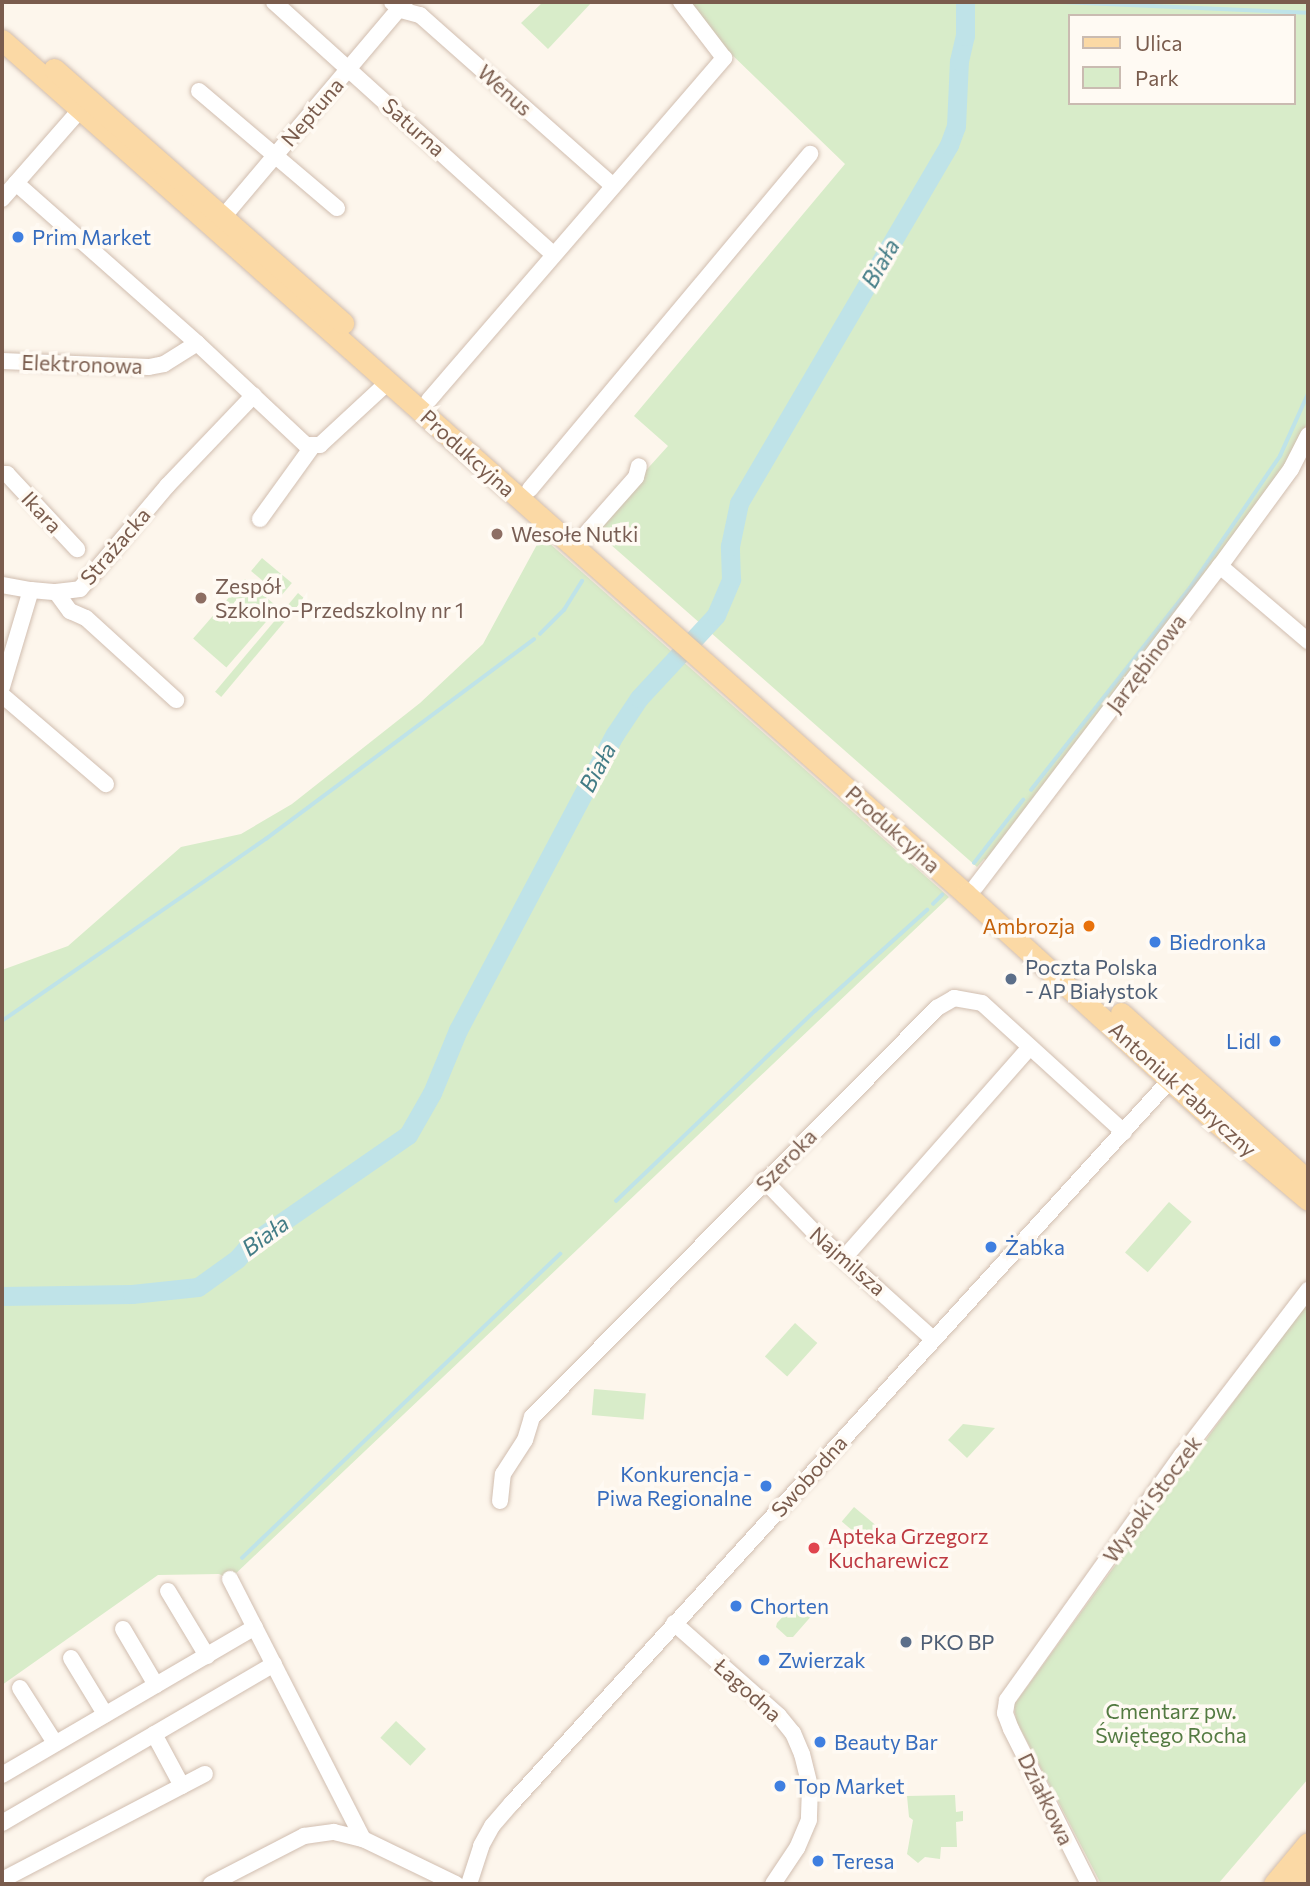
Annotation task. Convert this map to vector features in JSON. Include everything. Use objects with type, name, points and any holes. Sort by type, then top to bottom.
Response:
[{"type":"main road","name":"Produkcyjna","points":[[2,25],[85,104],[219,222],[530,489],[683,634]]},
{"type":"main road","name":"Produkcyjna","points":[[2,40],[85,104]]},
{"type":"main road","name":"Produkcyjna","points":[[219,222],[388,382],[683,634],[971,890]]},
{"type":"main road","name":"Antoniuk Fabryczny","points":[[971,890],[1175,1073],[1308,1200]]},
{"type":"main road","name":"Antoniuk Fabryczny","points":[[1175,1073],[1308,1181]]},
{"type":"main road","points":[[1274,1884],[1308,1843]]},
{"type":"main road","points":[[1300,1884],[1308,1873]]},
{"type":"street","name":"Saturna","points":[[274,2],[553,254]]},
{"type":"street","points":[[429,400],[724,58],[681,2]]},
{"type":"street","name":"Neptuna","points":[[219,222],[349,69],[399,4]]},
{"type":"street","name":"Wenus","points":[[399,4],[420,15],[613,186]]},
{"type":"street","points":[[199,91],[337,208]]},
{"type":"street","points":[[2,199],[85,104]]},
{"type":"street","name":"Produkcyjna","points":[[530,489],[810,154]]},
{"type":"street","points":[[16,183],[197,343],[300,440],[312,447]]},
{"type":"street","name":"Elektronowa","points":[[2,361],[149,367],[164,364],[197,343]]},
{"type":"street","points":[[260,519],[312,447],[329,438],[388,382]]},
{"type":"street","name":"Strażacka","points":[[2,585],[55,592],[80,589],[169,483],[254,395]]},
{"type":"street","name":"Jarzębinowa","points":[[971,890],[1220,566],[1291,469],[1307,439]]},
{"type":"street","points":[[583,537],[636,477],[639,466]]},
{"type":"street","name":"Ikara","points":[[4,474],[77,549]]},
{"type":"street","points":[[1220,566],[1308,641]]},
{"type":"street","points":[[2,687],[31,590]]},
{"type":"street","points":[[55,592],[70,611],[86,618],[176,699]]},
{"type":"street","points":[[2,695],[106,784]]},
{"type":"street","name":"Szeroka","points":[[500,1501],[503,1474],[525,1440],[531,1417],[937,1008],[954,998],[982,1003],[1124,1132]]},
{"type":"street","points":[[844,1258],[1030,1047]]},
{"type":"street","name":"Swobodna","points":[[469,1884],[481,1846],[492,1826],[1175,1073]]},
{"type":"street","name":"Najmilsza","points":[[764,1180],[814,1232],[933,1339]]},
{"type":"street","name":"Wysoki Stoczek","points":[[1005,1713],[1012,1690],[1182,1455],[1308,1290]]},
{"type":"street","points":[[230,1579],[363,1839]]},
{"type":"street","points":[[168,1591],[207,1656]]},
{"type":"street","name":"Łagodna","points":[[674,1623],[779,1716],[799,1746],[810,1787],[809,1820],[797,1848],[773,1884]]},
{"type":"street","points":[[3,1771],[255,1627]]},
{"type":"street","points":[[123,1629],[156,1685]]},
{"type":"street","points":[[71,1658],[105,1714]]},
{"type":"street","points":[[2,1823],[274,1664]]},
{"type":"street","points":[[20,1688],[55,1743]]},
{"type":"street","name":"Działkowa","points":[[1005,1713],[1089,1884]]},
{"type":"street","points":[[154,1734],[182,1786]]},
{"type":"street","points":[[2,1880],[205,1774]]},
{"type":"street","points":[[211,1884],[304,1836],[334,1832],[363,1839],[456,1884]]},
{"type":"green space","points":[[543,2],[592,2],[548,49],[521,23]]},
{"type":"green space","points":[[689,2],[1308,2],[1308,421],[1285,467],[988,861],[984,859],[977,867],[593,529],[668,446],[634,416],[845,164],[726,49]]},
{"type":"green space","points":[[540,539],[548,542],[949,897],[230,1579],[219,1574],[158,1575],[2,1685],[2,970],[68,946],[181,847],[241,834],[292,804],[420,703],[483,644]]},
{"type":"green space","points":[[262,558],[292,583],[281,596],[251,571]]},
{"type":"green space","points":[[245,579],[278,608],[226,667],[193,639]]},
{"type":"green space","points":[[298,593],[304,598],[221,697],[215,692]]},
{"type":"green space","points":[[1169,1202],[1192,1222],[1148,1272],[1125,1253]]},
{"type":"green space","name":"Cmentarz pw. Świętego Rocha","points":[[1308,1299],[1308,1779],[1218,1884],[1101,1884],[1016,1720],[1014,1705]]},
{"type":"green space","points":[[795,1323],[817,1343],[787,1377],[765,1356]]},
{"type":"green space","points":[[594,1389],[646,1394],[644,1419],[592,1415]]},
{"type":"green space","points":[[963,1424],[995,1428],[967,1458],[948,1440]]},
{"type":"green space","points":[[854,1507],[879,1528],[867,1543],[842,1522]]},
{"type":"green space","points":[[798,1600],[814,1613],[793,1637],[787,1637],[776,1627],[777,1623]]},
{"type":"green space","points":[[396,1721],[426,1749],[410,1766],[380,1738]]},
{"type":"green space","points":[[955,1795],[956,1812],[963,1811],[963,1821],[956,1822],[957,1847],[941,1847],[940,1859],[925,1857],[918,1863],[907,1854],[913,1820],[909,1817],[907,1796]]},
{"type":"waterway","name":"Biała","points":[[2,1296],[132,1294],[198,1287],[237,1259],[249,1245],[408,1135],[432,1093],[458,1030],[615,734],[639,698],[716,615],[731,579],[730,546],[739,503],[949,145],[956,126],[959,61],[965,36],[965,2]]},
{"type":"waterway","points":[[1061,2],[1308,13]]},
{"type":"waterway","points":[[1031,790],[1190,588],[1280,456],[1308,394]]},
{"type":"waterway","points":[[540,634],[564,610],[582,581]]},
{"type":"waterway","points":[[2,1021],[266,839],[534,639]]},
{"type":"waterway","points":[[974,863],[1023,800]]},
{"type":"waterway","points":[[933,904],[942,895]]},
{"type":"waterway","points":[[616,1201],[815,1011],[927,910]]},
{"type":"waterway","points":[[242,1558],[560,1254]]},
{"type":"place","name":"Prim Market","points":[[18,237]]},
{"type":"place","name":"Wesołe Nutki","points":[[497,534]]},
{"type":"place","name":"Zespół Szkolno-Przedszkolny nr 1","points":[[201,598]]},
{"type":"place","name":"Ambrozja","points":[[1089,926]]},
{"type":"place","name":"Biedronka","points":[[1155,942]]},
{"type":"place","name":"Poczta Polska - AP Białystok","points":[[1011,979]]},
{"type":"place","name":"Lidl","points":[[1275,1041]]},
{"type":"place","name":"Żabka","points":[[991,1247]]},
{"type":"place","name":"Konkurencja - Piwa Regionalne","points":[[766,1486]]},
{"type":"place","name":"Apteka Grzegorz Kucharewicz","points":[[814,1548]]},
{"type":"place","name":"Chorten","points":[[736,1606]]},
{"type":"place","name":"PKO BP","points":[[906,1642]]},
{"type":"place","name":"Zwierzak","points":[[764,1660]]},
{"type":"place","name":"Beauty Bar","points":[[820,1742]]},
{"type":"place","name":"Top Market","points":[[780,1786]]},
{"type":"place","name":"Teresa","points":[[818,1861]]}]
